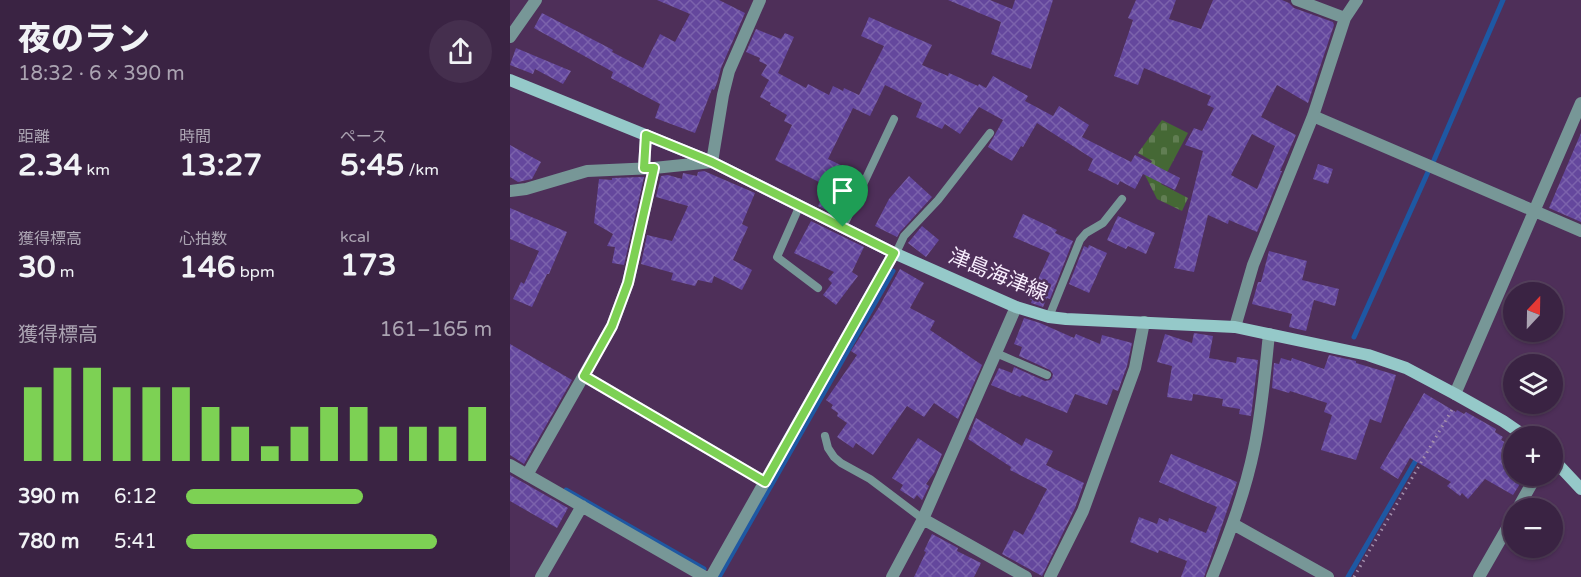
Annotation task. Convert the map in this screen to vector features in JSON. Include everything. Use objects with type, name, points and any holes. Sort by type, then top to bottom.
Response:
[{"type":"main road","name":"津島海津線","points":[[510,80],[712,162],[895,253],[1016,308],[1049,317],[1235,327],[1368,355],[1406,368],[1510,426]]},
{"type":"main road","points":[[1563,470],[1581,489]]},
{"type":"street","points":[[510,37],[536,0]]},
{"type":"street","points":[[510,191],[526,189],[587,171],[712,162],[729,71],[760,0]]},
{"type":"street","points":[[1297,0],[1345,18]]},
{"type":"street","points":[[1235,327],[1252,265],[1313,116],[1345,18],[1357,0]]},
{"type":"street","points":[[1457,395],[1581,103]]},
{"type":"street","points":[[1313,116],[1581,231]]},
{"type":"street","points":[[527,475],[612,326],[628,283],[649,168],[646,135]]},
{"type":"street","points":[[711,577],[895,253]]},
{"type":"street","points":[[892,577],[923,519],[1016,308]]},
{"type":"street","points":[[1050,577],[1083,511],[1135,368],[1144,322]]},
{"type":"street","points":[[1212,577],[1233,524],[1254,452],[1269,334]]},
{"type":"street","points":[[584,376],[765,482]]},
{"type":"street","points":[[510,465],[705,577]]},
{"type":"street","points":[[541,577],[582,506]]},
{"type":"street","points":[[923,519],[1026,577]]},
{"type":"street","points":[[1233,524],[1328,577]]},
{"type":"street","points":[[1479,577],[1503,535]]},
{"type":"lane","points":[[843,227],[894,119]]},
{"type":"lane","points":[[895,253],[904,236],[938,200],[990,133]]},
{"type":"lane","points":[[1049,317],[1080,240],[1086,233],[1103,223],[1122,199]]},
{"type":"lane","points":[[800,205],[777,257],[818,288]]},
{"type":"lane","points":[[996,353],[1047,375]]},
{"type":"lane","points":[[825,436],[828,448],[841,463],[870,478],[923,519]]},
{"type":"path","points":[[1354,577],[1457,395]]},
{"type":"green space","points":[[1162,120],[1188,133],[1161,184],[1188,198],[1182,211],[1157,199],[1145,175],[1152,161],[1138,153]]},
{"type":"building","points":[[657,0],[719,0],[745,13],[695,133],[655,118],[660,104],[611,78],[613,72],[534,28],[542,13],[643,68],[660,34],[675,42],[690,14]]},
{"type":"building","points":[[948,0],[990,0],[1012,9],[1015,0],[1053,0],[1031,69],[991,54],[1001,22]]},
{"type":"building","points":[[1136,0],[1176,0],[1169,19],[1201,29],[1213,0],[1282,0],[1294,8],[1333,22],[1334,25],[1308,103],[1277,85],[1261,117],[1296,135],[1257,232],[1229,220],[1228,224],[1208,215],[1194,272],[1174,268],[1203,151],[1185,145],[1194,128],[1202,131],[1214,108],[1207,105],[1211,96],[1144,68],[1138,85],[1114,76],[1133,20],[1128,18]],"holes":[[[1252,134],[1275,146],[1257,189],[1231,175]]]},
{"type":"building","points":[[869,17],[932,45],[922,65],[986,88],[993,76],[1028,96],[1025,101],[1053,116],[1059,106],[1089,125],[1082,137],[1131,162],[1135,155],[1180,178],[1175,190],[1143,174],[1135,189],[1120,181],[1118,185],[1088,170],[1093,159],[1037,123],[1012,161],[988,147],[1003,120],[979,107],[960,134],[945,124],[942,129],[916,117],[922,103],[885,85],[870,116],[853,108],[828,159],[847,168],[846,171],[850,173],[833,213],[818,206],[827,186],[775,160],[792,125],[784,121],[787,115],[760,97],[769,80],[761,75],[767,65],[759,61],[760,58],[746,52],[756,29],[781,39],[785,33],[794,37],[778,73],[806,88],[808,84],[829,95],[833,86],[859,95],[884,46],[861,36]]},
{"type":"building","points":[[516,48],[571,71],[563,84],[535,69],[533,74],[510,65]]},
{"type":"building","points":[[1581,133],[1581,222],[1549,208]]},
{"type":"building","points":[[510,145],[541,162],[532,179],[518,182],[510,177]]},
{"type":"building","points":[[1318,164],[1333,169],[1328,184],[1313,179]]},
{"type":"building","points":[[704,171],[755,193],[742,224],[748,227],[733,260],[752,270],[742,290],[714,276],[712,283],[698,280],[695,286],[671,280],[673,273],[641,264],[647,235],[672,241],[688,206],[656,197],[661,176],[668,175],[682,179],[683,173],[697,176],[698,172]]},
{"type":"building","points":[[909,176],[932,197],[897,237],[875,226],[889,199]]},
{"type":"building","points":[[644,177],[624,265],[612,263],[615,247],[607,246],[613,234],[594,223],[599,179]]},
{"type":"building","points":[[510,208],[567,232],[532,307],[513,299],[521,282],[524,284],[539,251],[510,239]]},
{"type":"building","points":[[1023,214],[1057,230],[1055,233],[1073,241],[1050,299],[1047,298],[1043,307],[1031,303],[1032,300],[1029,299],[1050,253],[1013,237]]},
{"type":"building","points":[[1118,216],[1155,233],[1146,254],[1128,246],[1126,249],[1107,240]]},
{"type":"building","points":[[811,221],[864,247],[852,272],[858,276],[836,305],[823,295],[832,283],[828,279],[834,272],[794,253]]},
{"type":"building","points":[[922,226],[939,240],[926,257],[908,243]]},
{"type":"building","points":[[1089,245],[1107,253],[1089,293],[1069,284],[1084,246],[1088,248]]},
{"type":"building","points":[[1269,251],[1307,261],[1302,280],[1339,289],[1335,306],[1314,300],[1306,331],[1289,327],[1292,314],[1252,304],[1258,282],[1261,282]]},
{"type":"building","points":[[900,269],[924,283],[910,308],[935,321],[930,330],[982,365],[958,419],[934,403],[924,417],[907,406],[873,455],[856,443],[853,448],[837,437],[847,423],[837,416],[838,413],[831,408],[833,405],[826,400],[857,355],[851,351]]},
{"type":"building","points":[[1024,318],[1074,338],[1076,334],[1100,344],[1102,335],[1132,343],[1118,391],[1113,389],[1107,405],[1075,394],[1067,413],[991,385],[999,368],[1012,373],[1014,367],[1045,381],[1052,378],[1053,374],[1050,370],[1019,356],[1022,347],[1014,344]]},
{"type":"building","points":[[1194,333],[1213,336],[1209,358],[1236,363],[1237,357],[1258,360],[1251,416],[1239,414],[1240,409],[1222,406],[1223,399],[1193,394],[1192,401],[1167,397],[1172,366],[1157,362],[1165,334],[1192,343]]},
{"type":"building","points":[[510,344],[572,380],[524,464],[510,455]]},
{"type":"building","points":[[1329,355],[1356,361],[1356,363],[1396,375],[1381,423],[1370,419],[1356,460],[1321,450],[1332,415],[1324,412],[1327,403],[1290,391],[1289,393],[1272,388],[1274,363],[1279,364],[1281,358],[1291,361],[1292,358],[1324,369]]},
{"type":"building","points":[[1424,393],[1456,412],[1457,410],[1464,414],[1466,412],[1496,429],[1495,432],[1503,437],[1501,440],[1503,441],[1503,486],[1519,486],[1513,495],[1485,479],[1468,499],[1462,493],[1460,496],[1447,486],[1451,482],[1410,458],[1398,479],[1380,468]]},
{"type":"building","points":[[976,418],[1022,446],[1026,438],[1053,451],[1046,465],[1084,483],[1075,508],[1042,576],[1002,554],[1014,530],[1023,535],[1047,489],[1010,470],[1011,467],[968,439]]},
{"type":"building","points":[[918,438],[942,454],[934,473],[926,484],[929,486],[922,500],[917,495],[914,499],[900,490],[903,485],[892,478]]},
{"type":"building","points":[[1171,454],[1237,482],[1204,577],[1181,577],[1187,561],[1130,542],[1139,517],[1157,524],[1159,518],[1168,522],[1169,518],[1206,533],[1217,507],[1159,482]]},
{"type":"building","points":[[510,475],[568,508],[557,528],[510,501]]},
{"type":"building","points":[[932,534],[958,548],[957,551],[981,563],[974,577],[914,577]]},
{"type":"waterway","points":[[1434,160],[1503,0]]},
{"type":"waterway","points":[[1354,337],[1428,172]]},
{"type":"waterway","points":[[719,577],[893,271]]},
{"type":"waterway","points":[[1348,577],[1419,455]]},
{"type":"waterway","points":[[566,490],[704,569]]},
{"type":"route","points":[[646,135],[712,162],[843,227],[894,253],[765,482],[584,376],[612,326],[628,283],[654,168],[644,168],[646,135]]}]
